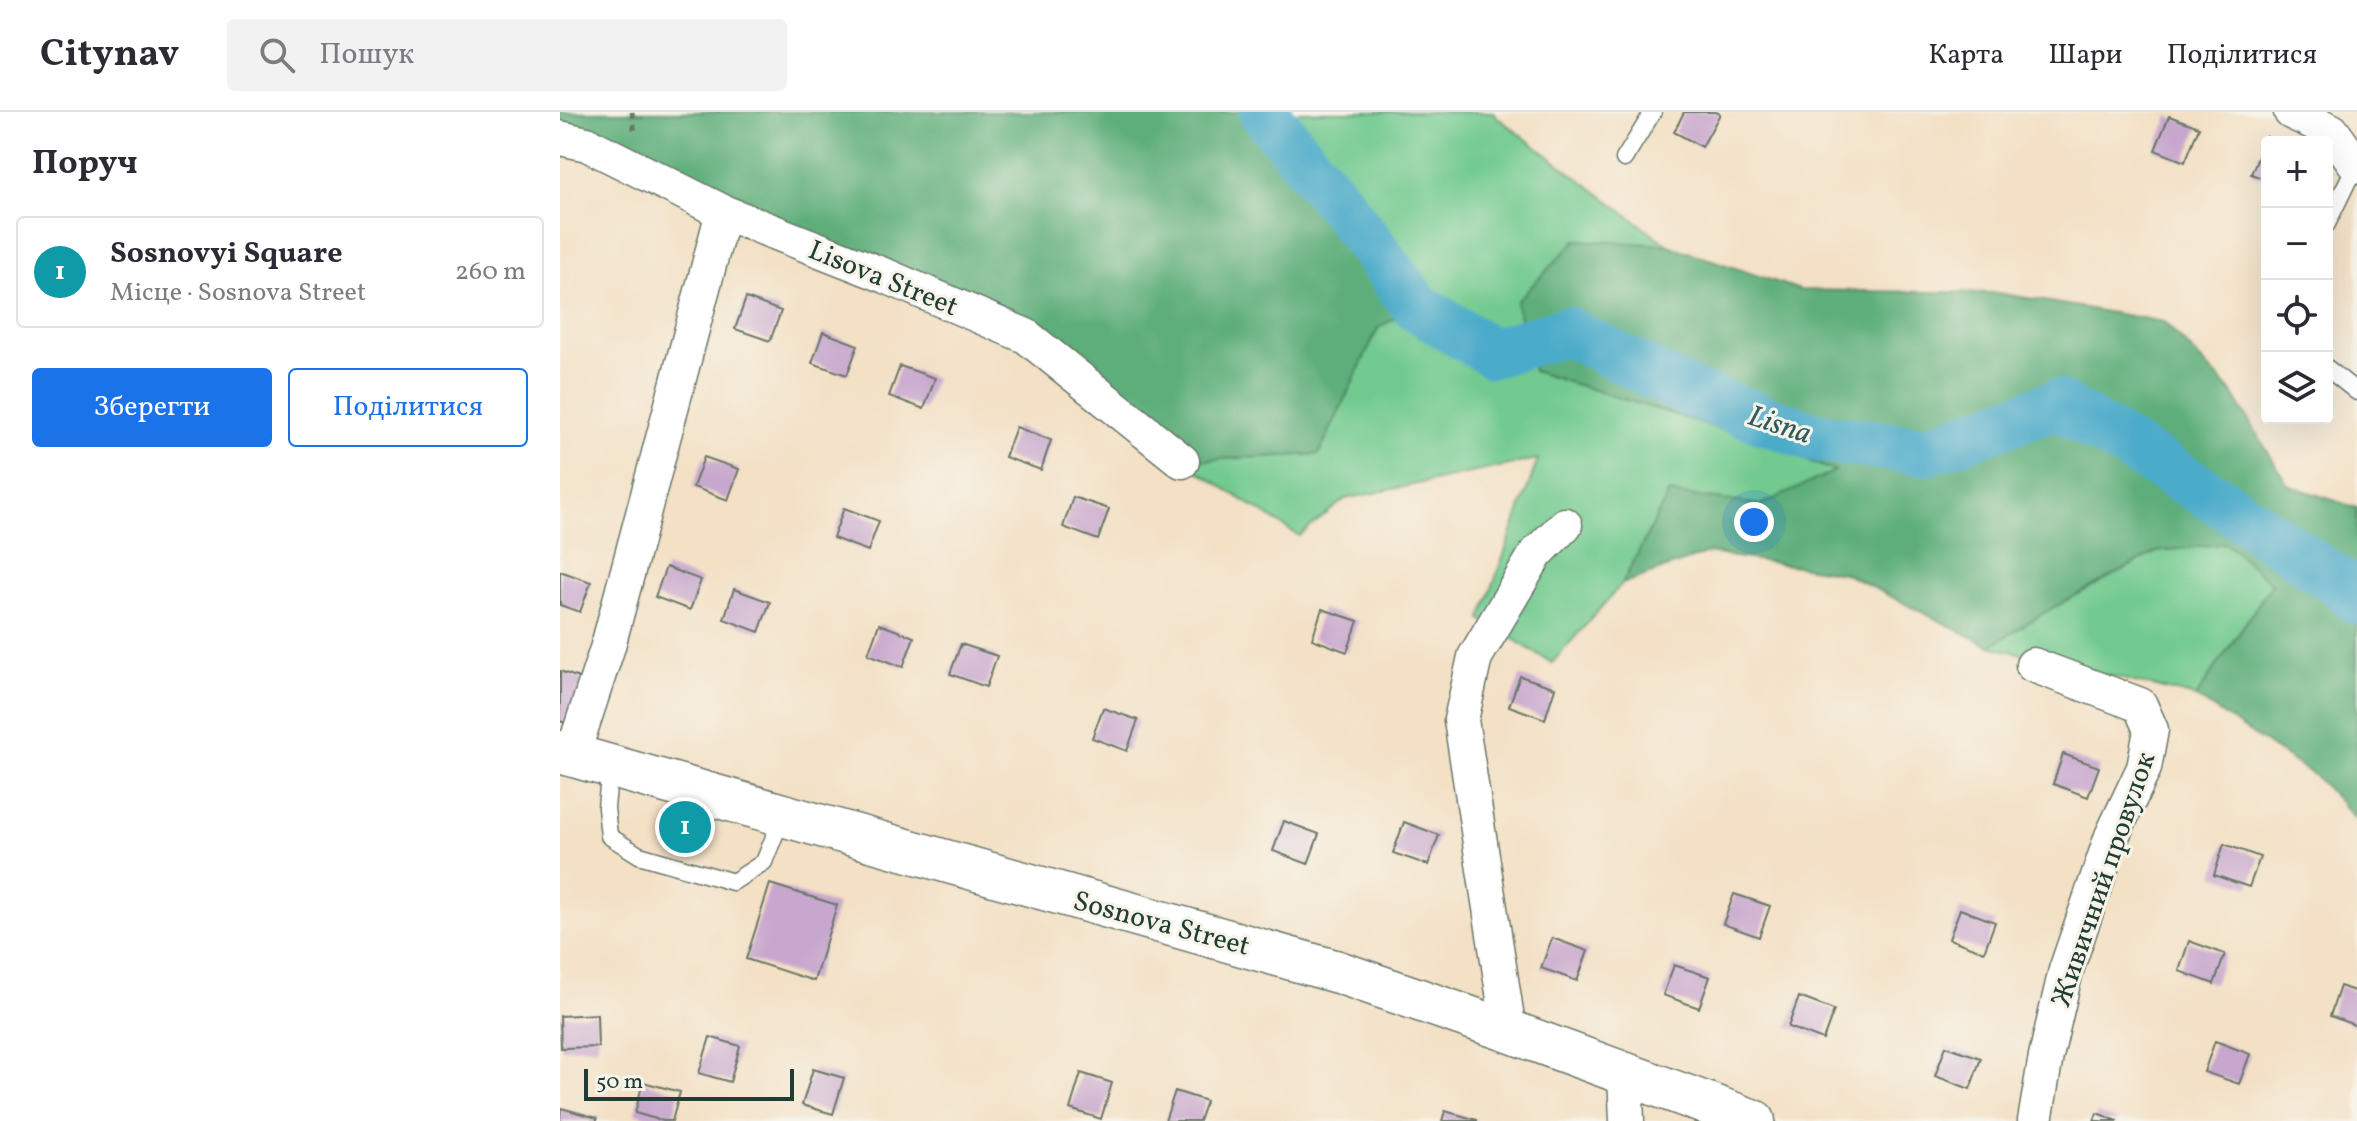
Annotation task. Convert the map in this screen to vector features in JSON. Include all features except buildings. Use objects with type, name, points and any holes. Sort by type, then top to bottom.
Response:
[{"type":"street","points":[[2291,112],[2340,122],[2356,165]]},
{"type":"street","name":"Lisova Street","points":[[560,138],[587,144],[723,212],[886,276],[1026,336],[1182,461]]},
{"type":"street","points":[[580,758],[723,212]]},
{"type":"street","points":[[1509,1031],[1461,720],[1475,657],[1536,554],[1565,525]]},
{"type":"street","name":"Живичний провулок","points":[[2033,665],[2140,705],[2151,730],[2144,768],[2112,836],[2066,970],[2035,1121]]},
{"type":"street","name":"Sosnova Street","points":[[580,758],[1338,972],[1754,1121]]},
{"type":"street","points":[[1625,1074],[1627,1121]]},
{"type":"lane","points":[[1624,159],[1653,112]]},
{"type":"lane","points":[[2333,212],[2356,165]]},
{"type":"lane","points":[[2333,373],[2357,392]]},
{"type":"lane","points":[[580,758],[606,808],[609,836],[639,855],[694,872],[733,882],[744,876],[764,862],[783,815]]},
{"type":"green space","points":[[560,112],[1264,112],[1343,208],[1416,306],[1378,328],[1319,454],[1182,461],[1026,336],[560,138]]},
{"type":"green space","points":[[1264,112],[1493,112],[1668,245],[1575,240],[1533,371],[1759,441],[1836,472],[1761,505],[1669,493],[1622,584],[1552,663],[1481,619],[1538,459],[1345,499],[1299,536],[1182,461],[1319,454],[1378,328],[1416,306],[1343,208]]},
{"type":"green space","points":[[1576,240],[1668,245],[1800,290],[1998,293],[2164,322],[2231,391],[2288,485],[2357,508],[2357,820],[2315,776],[2196,697],[2272,584],[2226,543],[2156,552],[2052,608],[1990,646],[1844,573],[1708,553],[1622,584],[1669,493],[1761,505],[1835,471],[1759,441],[1533,371],[1516,302]]},
{"type":"green space","points":[[2226,543],[2272,583],[2196,697],[1990,646],[2052,608],[2156,552]]},
{"type":"waterway","name":"Lisna","points":[[1264,112],[1343,208],[1416,306],[1492,353],[1567,331],[1688,392],[1814,437],[1926,451],[2057,404],[2220,501],[2343,585],[2357,600]]},
{"type":"place","name":"Sosnovyi Square","points":[[685,827]]}]
